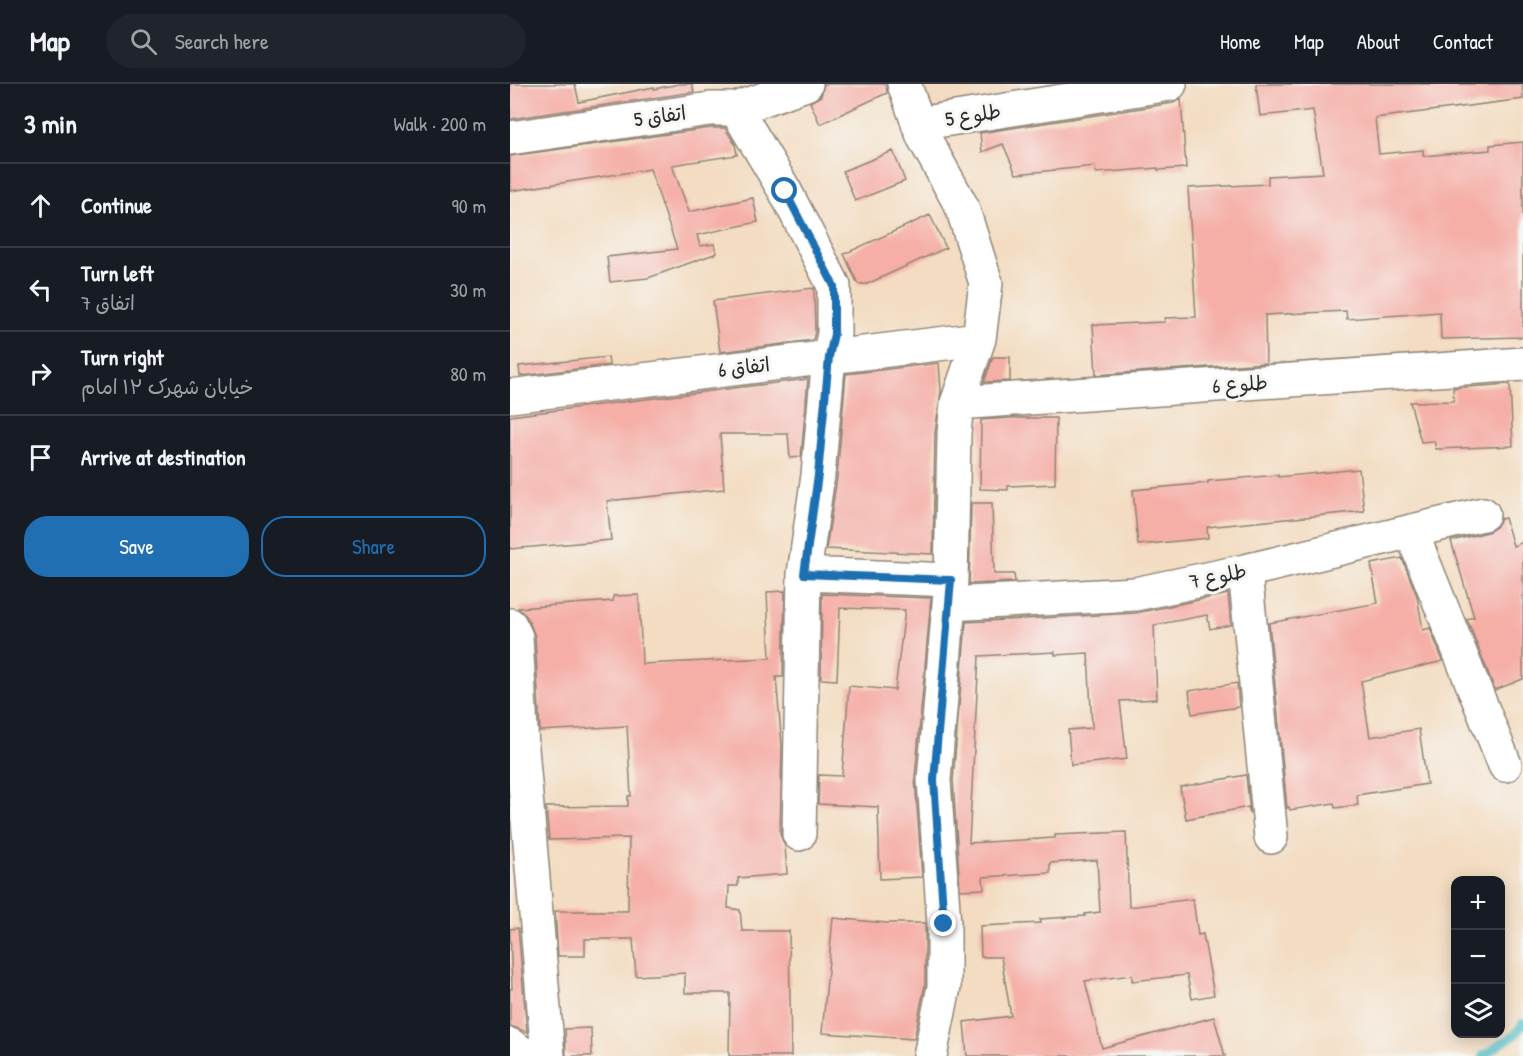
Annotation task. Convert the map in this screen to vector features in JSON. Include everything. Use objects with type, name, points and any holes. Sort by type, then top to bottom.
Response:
[{"type":"street","name":"اتفاق 5","points":[[510,138],[806,84]]},
{"type":"street","points":[[904,84],[923,136],[963,207],[986,283],[979,339],[957,403],[954,434],[950,592],[934,780],[944,924],[944,987],[930,1056]]},
{"type":"street","name":"طلوع 5","points":[[918,123],[1170,84]]},
{"type":"street","points":[[715,101],[785,191],[834,286],[834,334],[829,357],[818,475],[804,574],[799,834]]},
{"type":"street","name":"اتفاق 6","points":[[510,396],[979,339]]},
{"type":"street","name":"طلوع 6","points":[[957,403],[1523,364]]},
{"type":"street","name":"طلوع 7","points":[[804,574],[950,592],[1135,594],[1245,571],[1483,514]]},
{"type":"street","points":[[1412,531],[1505,765]]},
{"type":"street","points":[[1245,571],[1271,837]]},
{"type":"street","points":[[510,625],[516,637],[522,748],[548,1056]]},
{"type":"street","points":[[510,1046],[527,1056]]},
{"type":"building","points":[[510,84],[575,84],[579,102],[679,84],[692,84],[694,92],[510,119]]},
{"type":"building","points":[[824,84],[886,84],[887,93],[820,124],[810,102],[821,96]]},
{"type":"building","points":[[1256,84],[1522,84],[1523,99],[1375,118],[1379,154],[1423,150],[1423,156],[1490,150],[1490,145],[1523,142],[1523,337],[1441,339],[1440,312],[1347,319],[1346,311],[1265,315],[1266,363],[1096,375],[1093,325],[1165,322],[1165,318],[1196,317],[1188,188],[1268,184],[1268,176],[1323,173],[1313,110],[1260,116]]},
{"type":"building","points":[[1181,99],[1186,168],[1096,173],[1095,166],[1016,174],[1003,144],[982,152],[980,133],[1173,103]]},
{"type":"building","points":[[711,128],[725,128],[735,144],[737,155],[672,165],[689,212],[753,198],[758,222],[697,235],[700,246],[714,244],[717,253],[648,278],[610,282],[607,257],[677,249],[650,169],[510,191],[510,156]]},
{"type":"building","points":[[893,151],[905,181],[855,201],[843,171]]},
{"type":"building","points":[[930,215],[946,248],[867,284],[858,284],[844,254]]},
{"type":"building","points":[[814,288],[815,332],[813,340],[720,352],[713,301]]},
{"type":"building","points":[[608,357],[609,365],[520,376],[519,366]]},
{"type":"building","points":[[993,357],[1010,357],[1010,381],[984,382]]},
{"type":"building","points":[[939,363],[941,391],[935,433],[933,554],[826,549],[837,477],[846,374]]},
{"type":"building","points":[[808,379],[801,457],[790,458],[788,434],[720,434],[724,489],[607,501],[611,540],[510,549],[510,416]]},
{"type":"building","points":[[1510,384],[1513,446],[1436,449],[1434,441],[1421,442],[1410,402],[1454,401],[1453,388]]},
{"type":"building","points":[[1056,418],[1055,484],[1008,486],[1008,490],[980,489],[981,420]]},
{"type":"building","points":[[1359,469],[1364,511],[1207,527],[1208,538],[1138,545],[1133,490],[1208,483],[1208,481]]},
{"type":"building","points":[[971,503],[992,503],[994,574],[1014,574],[1015,582],[969,584]]},
{"type":"building","points":[[1505,518],[1513,546],[1523,542],[1523,679],[1495,690],[1467,619],[1474,617],[1451,541],[1488,532]]},
{"type":"building","points":[[1402,558],[1417,596],[1423,630],[1430,628],[1443,661],[1361,681],[1370,737],[1419,729],[1427,784],[1357,795],[1358,805],[1335,808],[1334,803],[1290,810],[1289,807],[1287,808],[1269,623],[1378,603],[1371,564]]},
{"type":"building","points":[[785,591],[783,677],[776,677],[782,746],[780,834],[785,846],[787,874],[738,878],[738,886],[729,886],[728,908],[740,910],[742,931],[789,931],[791,1056],[729,1056],[730,993],[685,993],[685,973],[636,976],[633,939],[585,939],[585,956],[558,956],[555,911],[628,911],[629,838],[549,840],[546,807],[628,806],[628,796],[631,796],[627,726],[540,731],[535,636],[527,617],[518,608],[613,601],[613,596],[639,595],[642,664],[770,658],[767,592]]},
{"type":"building","points":[[822,594],[931,598],[915,778],[922,877],[880,879],[878,807],[818,804],[819,775],[842,776],[849,686],[895,690],[905,610],[840,608],[837,680],[821,679]]},
{"type":"building","points":[[1228,594],[1231,625],[1210,629],[1207,615],[1154,625],[1157,699],[1120,701],[1127,759],[1071,765],[1068,730],[1092,728],[1088,653],[1055,655],[1055,652],[979,656],[969,843],[1055,838],[1055,835],[1126,832],[1129,907],[1193,899],[1198,935],[1203,934],[1214,995],[1192,999],[1187,975],[1132,981],[1132,975],[1085,981],[1102,1048],[1214,1017],[1225,1056],[967,1056],[964,1022],[1011,1016],[1001,957],[981,957],[980,926],[1041,923],[1040,919],[1085,916],[1085,914],[1100,912],[1097,860],[1050,863],[1050,873],[983,877],[984,889],[960,890],[953,780],[966,622],[1136,613]]},
{"type":"building","points":[[1237,683],[1239,707],[1192,714],[1189,691]]},
{"type":"building","points":[[1246,775],[1250,814],[1248,807],[1186,819],[1180,787]]},
{"type":"building","points":[[833,918],[886,923],[925,923],[925,985],[914,1039],[822,1033]]},
{"type":"building","points":[[518,928],[527,1032],[510,1026],[510,989],[512,989],[510,929]]},
{"type":"building","points":[[591,1028],[592,1056],[566,1056],[565,1029]]},
{"type":"waterway","points":[[1483,1056],[1516,1034],[1523,1023]]},
{"type":"route","points":[[785,191],[834,286],[834,334],[829,357],[818,475],[804,574],[951,580],[934,780],[944,924]]}]
